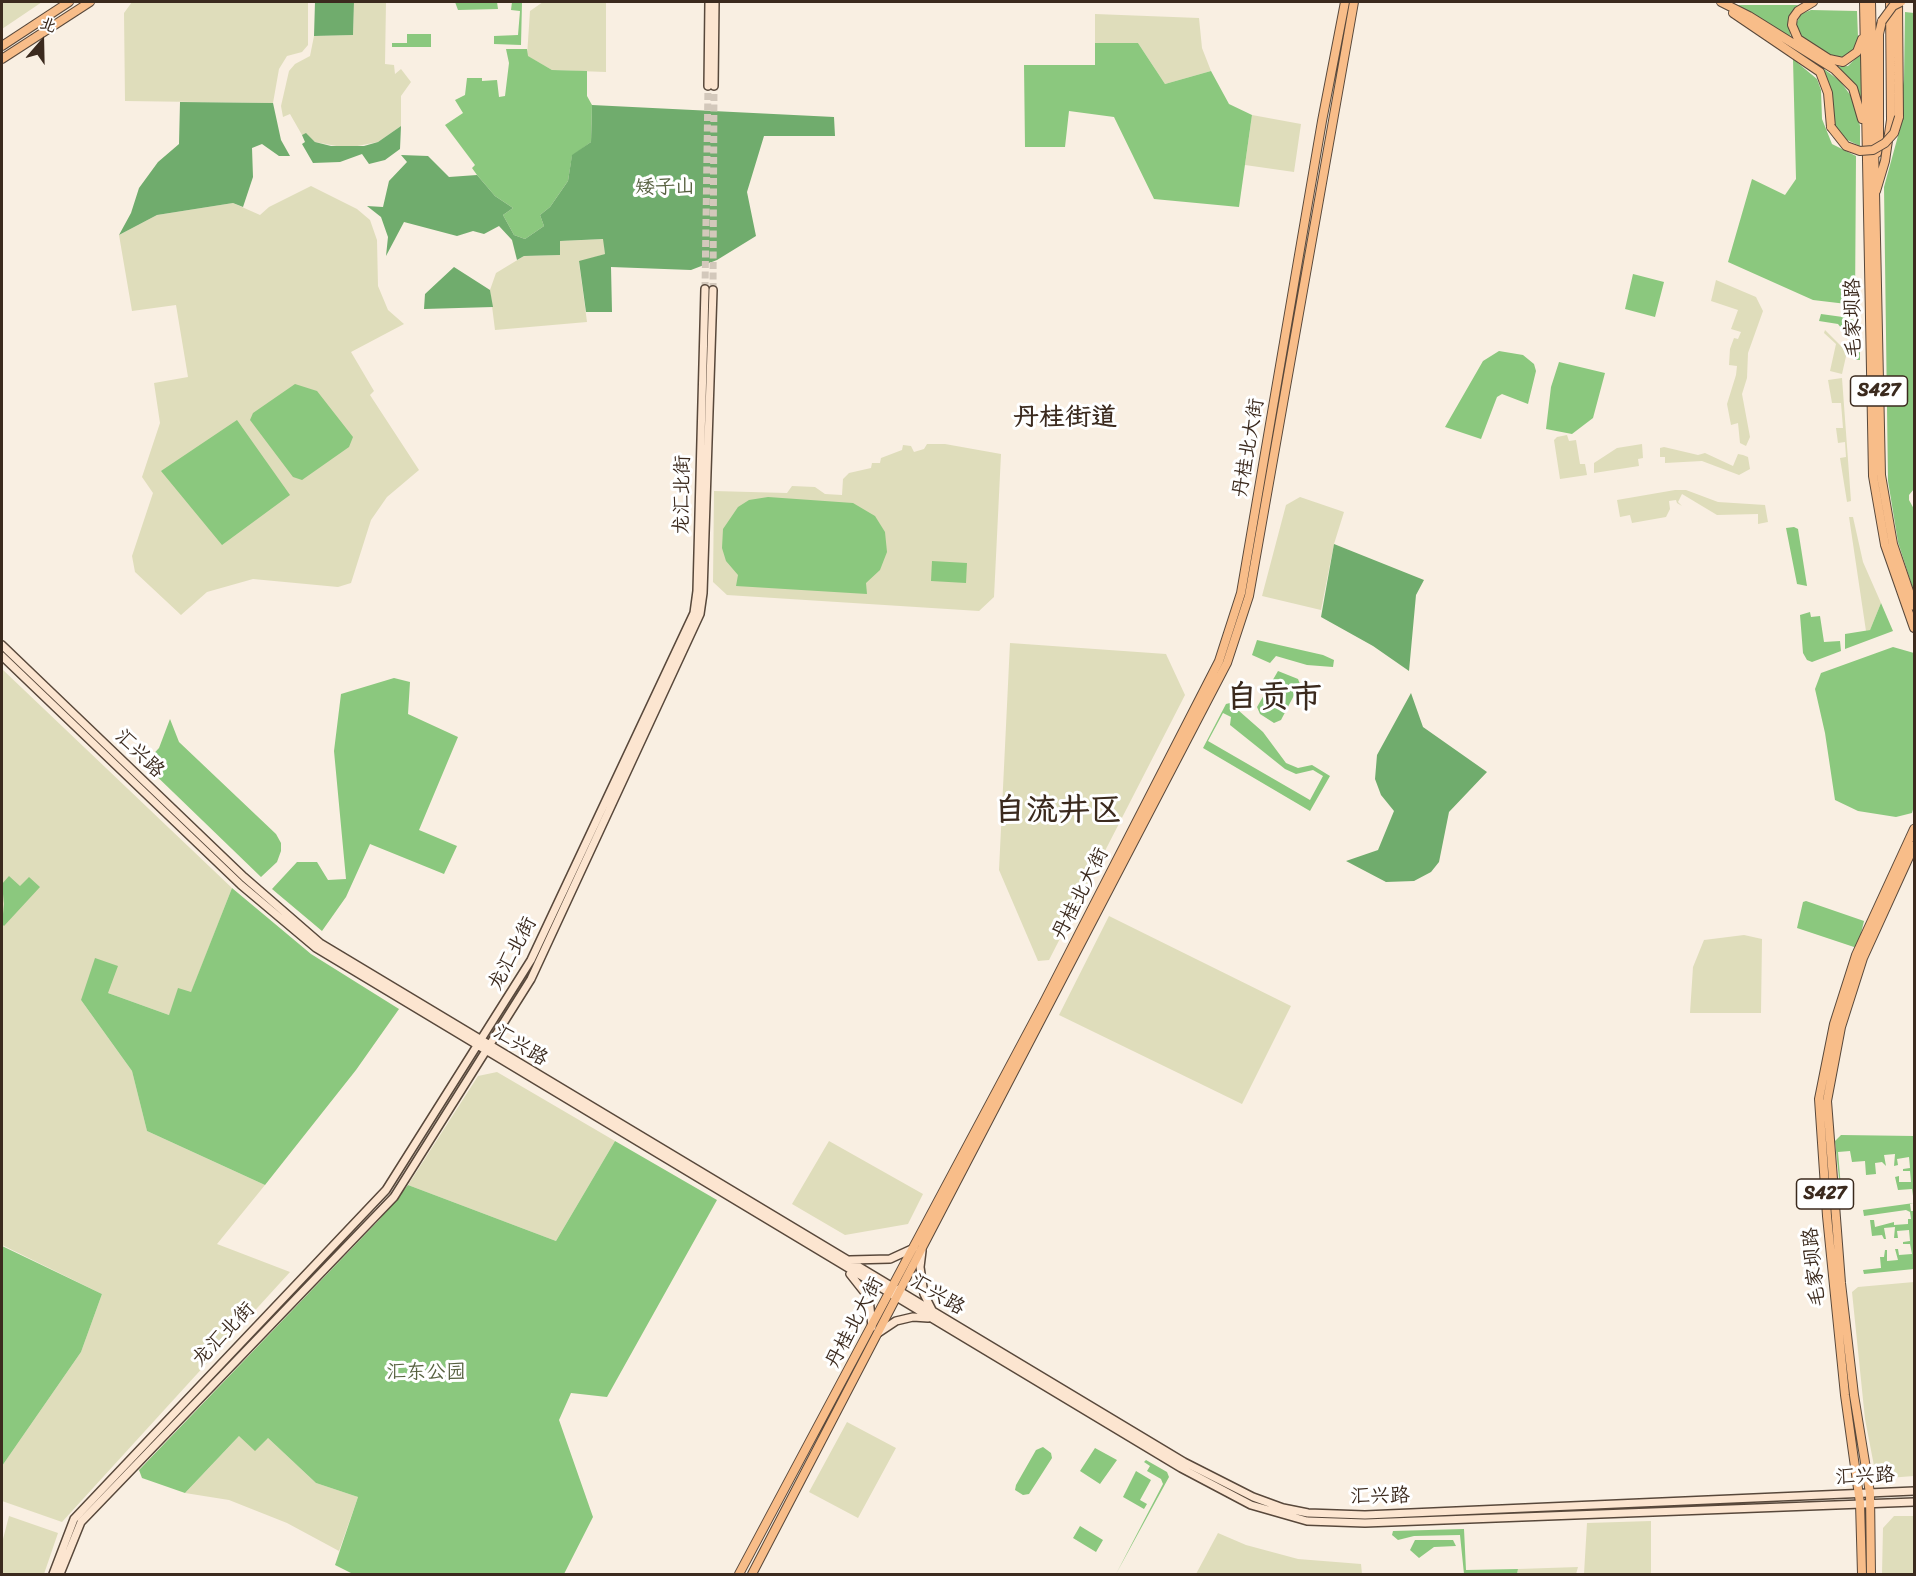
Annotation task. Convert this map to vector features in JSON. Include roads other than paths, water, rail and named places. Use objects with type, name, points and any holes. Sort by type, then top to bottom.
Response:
[{"type":"main road","points":[[2,46],[69,2]]},
{"type":"main road","points":[[2,59],[90,2]]},
{"type":"main road","points":[[709,2],[711,86],[715,2]]},
{"type":"main road","name":"丹桂北大街","points":[[739,1575],[895,1293],[1219,661],[1241,593],[1322,121],[1346,2]]},
{"type":"main road","name":"丹桂北大街","points":[[918,1248],[1227,663],[1249,596],[1354,2]]},
{"type":"main road","points":[[1714,2],[1748,21],[1820,72],[1828,93],[1830,127],[1836,137],[1846,146],[1860,151],[1873,150],[1890,138],[1899,117],[1899,2]]},
{"type":"main road","points":[[1721,2],[1749,16],[1834,69],[1846,80],[1858,102],[1866,141]]},
{"type":"main road","points":[[1813,2],[1798,11],[1793,18],[1794,33],[1829,59],[1843,62],[1850,58],[1860,45],[1864,26]]},
{"type":"main road","name":"毛家坝路","points":[[1864,2],[1873,476],[1885,545],[1914,628]]},
{"type":"main road","name":"S427","points":[[1871,2],[1873,172]]},
{"type":"main road","points":[[1874,199],[1885,161],[1891,120],[1890,2]]},
{"type":"main road","points":[[1873,172],[1879,138],[1879,34],[1882,21],[1893,6],[1899,2]]},
{"type":"main road","name":"毛家坝路","points":[[1873,172],[1881,475],[1893,544],[1914,606]]},
{"type":"main road","name":"龙汇北街","points":[[53,1575],[74,1519],[386,1190],[531,960],[694,613],[697,591],[709,290],[703,592],[700,614],[531,979],[394,1197],[81,1522],[60,1575]]},
{"type":"main road","name":"汇兴路","points":[[2,645],[244,877],[320,943],[480,1044]]},
{"type":"main road","points":[[2,656],[241,885],[316,948],[837,1258],[869,1298],[875,1330],[896,1321],[932,1315],[924,1294],[918,1248],[890,1259],[854,1262],[837,1258]]},
{"type":"main road","name":"毛家坝路","points":[[1862,1575],[1859,1499],[1845,1395],[1827,1216],[1819,1100],[1834,1024],[1856,956],[1914,829]]},
{"type":"main road","name":"毛家坝路","points":[[1872,1575],[1870,1492],[1854,1395],[1841,1283],[1827,1101],[1830,1071],[1841,1027],[1863,958],[1914,846]]},
{"type":"main road","name":"汇兴路","points":[[837,1258],[1184,1462],[1253,1497],[1283,1508],[1308,1513],[1365,1515],[1859,1499],[1870,1503],[1914,1502]]},
{"type":"main road","name":"丹桂北大街","points":[[752,1575],[875,1330]]},
{"type":"main road","name":"汇兴路","points":[[1859,1499],[1870,1492],[1914,1491]]},
{"type":"tunnel","points":[[705,289],[708,86]]},
{"type":"tunnel","points":[[713,290],[714,86]]},
{"type":"district","name":"丹桂街道","points":[[1065,418]]},
{"type":"district","name":"自贡市","points":[[1274,699]]},
{"type":"district","name":"自流井区","points":[[1058,812]]},
{"type":"park label","name":"矮子山","points":[[665,188]]},
{"type":"park label","name":"汇东公园","points":[[426,1373]]}]
